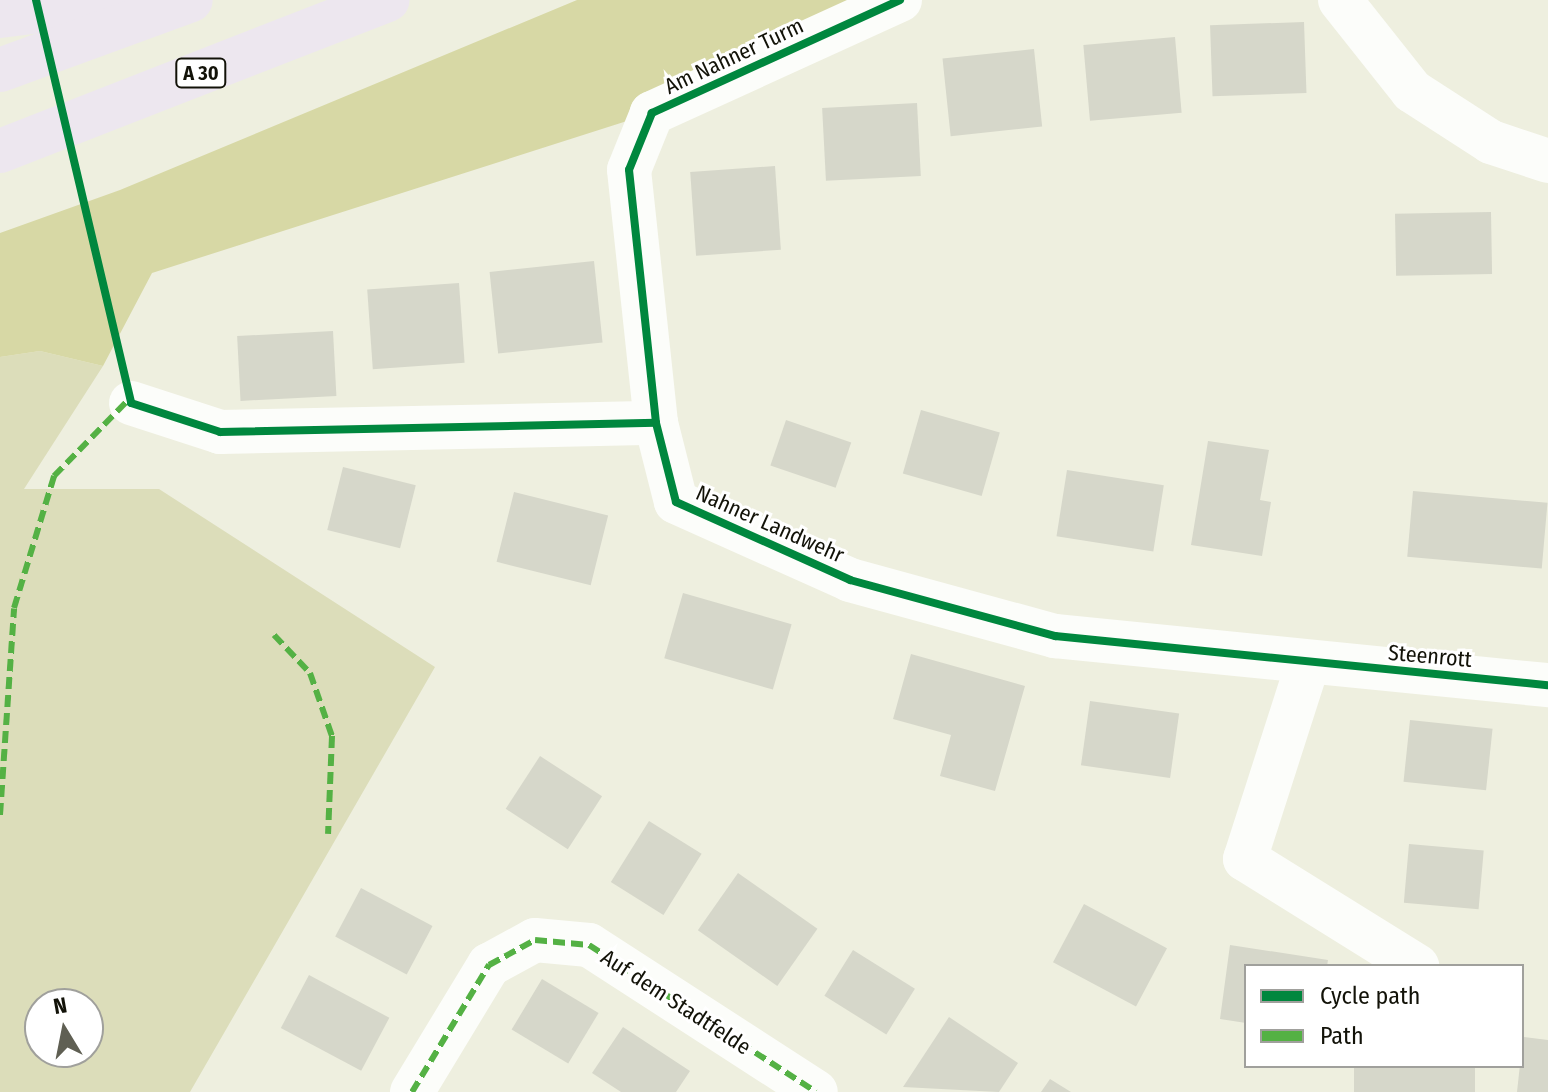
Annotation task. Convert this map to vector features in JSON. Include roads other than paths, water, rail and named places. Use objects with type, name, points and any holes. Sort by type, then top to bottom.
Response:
[{"type":"highway","points":[[0,16],[126,0]]},
{"type":"highway","points":[[0,70],[191,0]]},
{"type":"highway","name":"A 30","points":[[5,154],[388,0]]},
{"type":"street","name":"Am Nahner Turm","points":[[656,423],[629,170],[652,113],[900,0]]},
{"type":"street","points":[[1340,0],[1412,91],[1491,142],[1548,161]]},
{"type":"street","points":[[131,403],[220,432],[656,423]]},
{"type":"street","name":"Nahner Landwehr","points":[[656,423],[676,502],[850,580],[1055,636],[1308,663]]},
{"type":"street","points":[[1308,663],[1245,859],[1414,964]]},
{"type":"street","name":"Steenrott","points":[[1308,663],[1548,685]]},
{"type":"street","name":"Auf dem Stadtfelde","points":[[412,1092],[489,965],[535,940],[589,945],[816,1092]]}]
